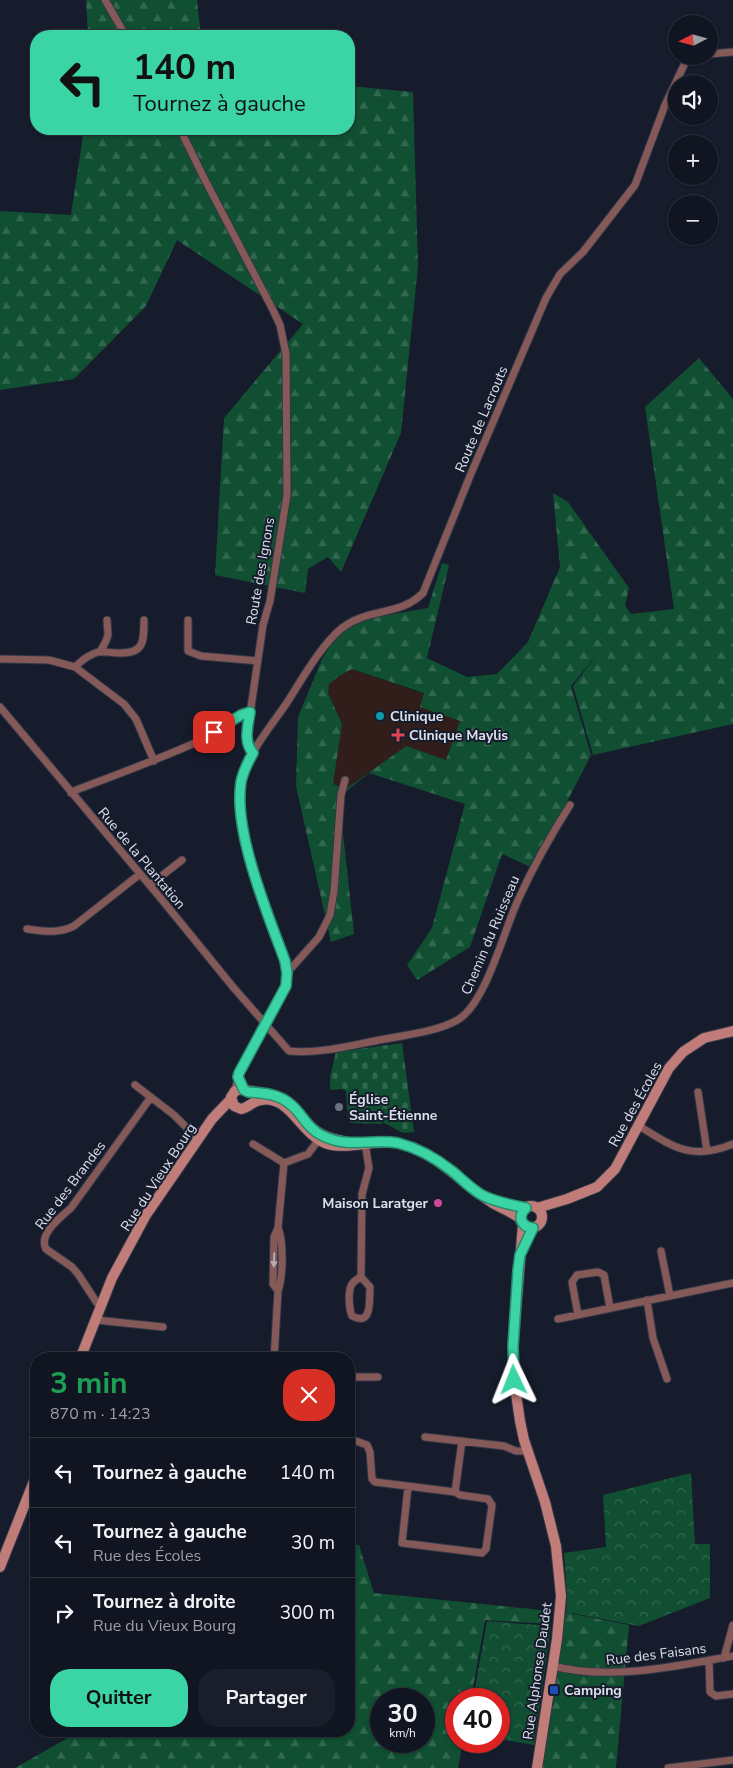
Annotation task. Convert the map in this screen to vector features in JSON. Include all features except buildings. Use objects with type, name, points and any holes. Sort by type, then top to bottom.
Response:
[{"type":"street","points":[[105,0],[122,30]]},
{"type":"street","points":[[718,53],[733,52]]},
{"type":"street","name":"Route de Lacrouts","points":[[253,753],[302,679],[338,632],[351,621],[405,606],[415,601],[423,592],[546,298],[560,274],[584,252],[634,184],[665,105],[684,65]]},
{"type":"street","name":"Route des Ignons","points":[[183,135],[273,310],[280,325],[286,354],[287,495],[271,592],[263,626],[250,712],[247,741],[248,747],[253,753]]},
{"type":"street","points":[[100,652],[108,635],[107,620]]},
{"type":"street","points":[[74,667],[86,657],[100,652],[120,654],[134,652],[141,647],[144,638],[144,620]]},
{"type":"street","points":[[188,620],[188,651],[201,656],[258,660]]},
{"type":"street","points":[[0,659],[49,660],[74,667],[124,704],[136,719],[154,761]]},
{"type":"street","name":"Rue de la Plantation","points":[[0,707],[266,1024]]},
{"type":"street","points":[[72,794],[85,787],[154,761],[199,740],[241,715],[250,712]]},
{"type":"street","points":[[253,753],[241,779],[240,809],[253,869],[285,961],[287,973],[286,986],[240,1069],[238,1077],[239,1096],[244,1109],[250,1104],[264,1099],[281,1104],[294,1114],[305,1129],[320,1138],[361,1143],[389,1142],[418,1150],[446,1167],[483,1196],[522,1221],[527,1227],[533,1228],[538,1225],[539,1213],[531,1207],[526,1208],[483,1196]]},
{"type":"street","points":[[287,973],[319,937],[330,915],[334,891],[341,795],[345,780]]},
{"type":"street","name":"Chemin du Ruisseau","points":[[266,1024],[289,1051],[301,1053],[435,1029],[459,1019],[476,1002],[518,900],[544,844],[570,804]]},
{"type":"street","points":[[150,885],[182,860]]},
{"type":"street","points":[[27,929],[64,931],[74,926],[140,874]]},
{"type":"street","name":"Rue des Écoles","points":[[539,1213],[597,1187],[615,1169],[669,1068],[683,1052],[704,1038],[733,1032]]},
{"type":"street","points":[[135,1085],[174,1115],[198,1139]]},
{"type":"street","points":[[698,1092],[707,1151]]},
{"type":"street","points":[[239,1096],[275,1095],[285,1099],[320,1138]]},
{"type":"street","points":[[239,1096],[251,1097],[250,1104]]},
{"type":"street","name":"Rue du Vieux Bourg","points":[[83,1352],[112,1278],[146,1215],[212,1120],[239,1096]]},
{"type":"street","name":"Rue des Brandes","points":[[101,1305],[97,1303],[72,1267],[46,1249],[44,1238],[60,1217],[72,1208],[151,1097]]},
{"type":"street","points":[[639,1126],[668,1144],[695,1152],[718,1150],[733,1144]]},
{"type":"street","points":[[284,1163],[308,1154],[320,1138]]},
{"type":"street","points":[[361,1143],[369,1168],[362,1194],[361,1277],[370,1287],[369,1312],[365,1317],[359,1318],[352,1316],[350,1311],[351,1287],[352,1283],[361,1277]]},
{"type":"street","points":[[252,1144],[284,1163]]},
{"type":"street","points":[[274,1352],[278,1291],[273,1284],[274,1237],[278,1228],[284,1163]]},
{"type":"street","points":[[522,1221],[521,1214],[526,1208]]},
{"type":"street","name":"Rue Alphonse Daudet","points":[[522,1221],[513,1364],[518,1414],[551,1524],[561,1584],[561,1606],[537,1768]]},
{"type":"street","name":"Rue Alphonse Daudet","points":[[520,1255],[533,1228]]},
{"type":"street","points":[[661,1251],[670,1296]]},
{"type":"street","points":[[578,1315],[572,1282],[577,1275],[598,1272],[604,1275],[610,1308]]},
{"type":"street","points":[[558,1319],[733,1283]]},
{"type":"street","points":[[647,1300],[653,1338],[667,1379]]},
{"type":"street","points":[[96,1320],[163,1327]]},
{"type":"street","points":[[355,1377],[378,1377]]},
{"type":"street","points":[[425,1437],[504,1446],[516,1452],[528,1451]]},
{"type":"street","points":[[355,1441],[367,1445],[370,1452],[372,1479],[375,1482],[455,1492],[460,1496],[488,1499],[492,1505],[486,1548],[482,1553],[402,1544],[408,1487]]},
{"type":"street","points":[[455,1492],[462,1442]]},
{"type":"street","points":[[0,1567],[30,1491]]},
{"type":"street","points":[[724,1658],[733,1625]]},
{"type":"street","name":"Rue des Faisans","points":[[553,1666],[605,1674],[733,1656]]},
{"type":"street","points":[[709,1660],[710,1692],[716,1696],[733,1694]]},
{"type":"street","points":[[668,1768],[733,1760]]},
{"type":"shaded area","name":"Clinique Maylis","points":[[352,669],[424,694],[420,707],[460,721],[446,760],[406,746],[346,789],[333,784],[342,724],[328,693],[329,684]]},
{"type":"green space","points":[[86,0],[197,0],[200,30],[88,30]]},
{"type":"green space","points":[[355,87],[413,92],[418,266],[401,433],[341,572],[328,557],[308,569],[305,593],[215,575],[224,418],[303,324],[177,240],[146,306],[74,379],[0,390],[0,211],[71,215],[83,135],[355,135]]},
{"type":"green space","points":[[699,358],[733,399],[733,724],[593,755],[573,686],[599,652],[571,686],[591,755],[533,868],[502,854],[470,947],[417,980],[407,965],[432,928],[465,804],[369,773],[339,797],[354,934],[331,942],[296,786],[298,717],[322,659],[338,633],[364,619],[428,608],[442,563],[449,565],[427,658],[467,677],[497,674],[528,642],[560,567],[553,493],[568,502],[629,588],[625,606],[631,614],[674,609],[645,407]],"holes":[[[352,669],[424,693],[420,707],[460,721],[446,760],[406,746],[346,789],[333,784],[342,724],[328,693],[329,684]]]},
{"type":"green space","points":[[402,1043],[414,1132],[403,1133],[383,1122],[382,1124],[350,1123],[346,1091],[343,1089],[330,1090],[330,1077],[336,1052]]},
{"type":"green space","points":[[691,1473],[695,1544],[710,1544],[710,1598],[639,1626],[566,1612],[567,1596],[564,1553],[606,1547],[603,1495]]},
{"type":"green space","points":[[355,1545],[359,1545],[374,1593],[551,1611],[551,1624],[485,1620],[473,1688],[445,1688],[445,1753],[461,1753],[458,1768],[15,1768],[69,1737],[355,1737]]},
{"type":"green space","points":[[563,1612],[629,1625],[616,1768],[537,1768]]},
{"type":"green space","points":[[487,1621],[551,1626],[534,1745],[510,1741],[510,1688],[475,1688]]},
{"type":"place","name":"Clinique","points":[[380,716]]},
{"type":"place","name":"Clinique Maylis","points":[[398,735]]},
{"type":"place","name":"Église Saint-Étienne","points":[[339,1107]]},
{"type":"place","name":"Maison Laratger","points":[[438,1203]]},
{"type":"place","name":"Camping","points":[[554,1690]]},
{"type":"route","points":[[214,732],[241,715],[250,712],[247,741],[248,747],[253,753],[241,779],[240,809],[253,869],[285,961],[287,973],[286,986],[260,1037],[240,1069],[238,1077],[244,1090],[275,1095],[285,1099],[313,1130],[329,1138],[357,1144],[389,1142],[418,1150],[452,1171],[483,1196],[526,1208],[521,1214],[520,1219],[522,1224],[533,1228],[520,1255],[518,1270],[513,1346],[514,1380]]}]
